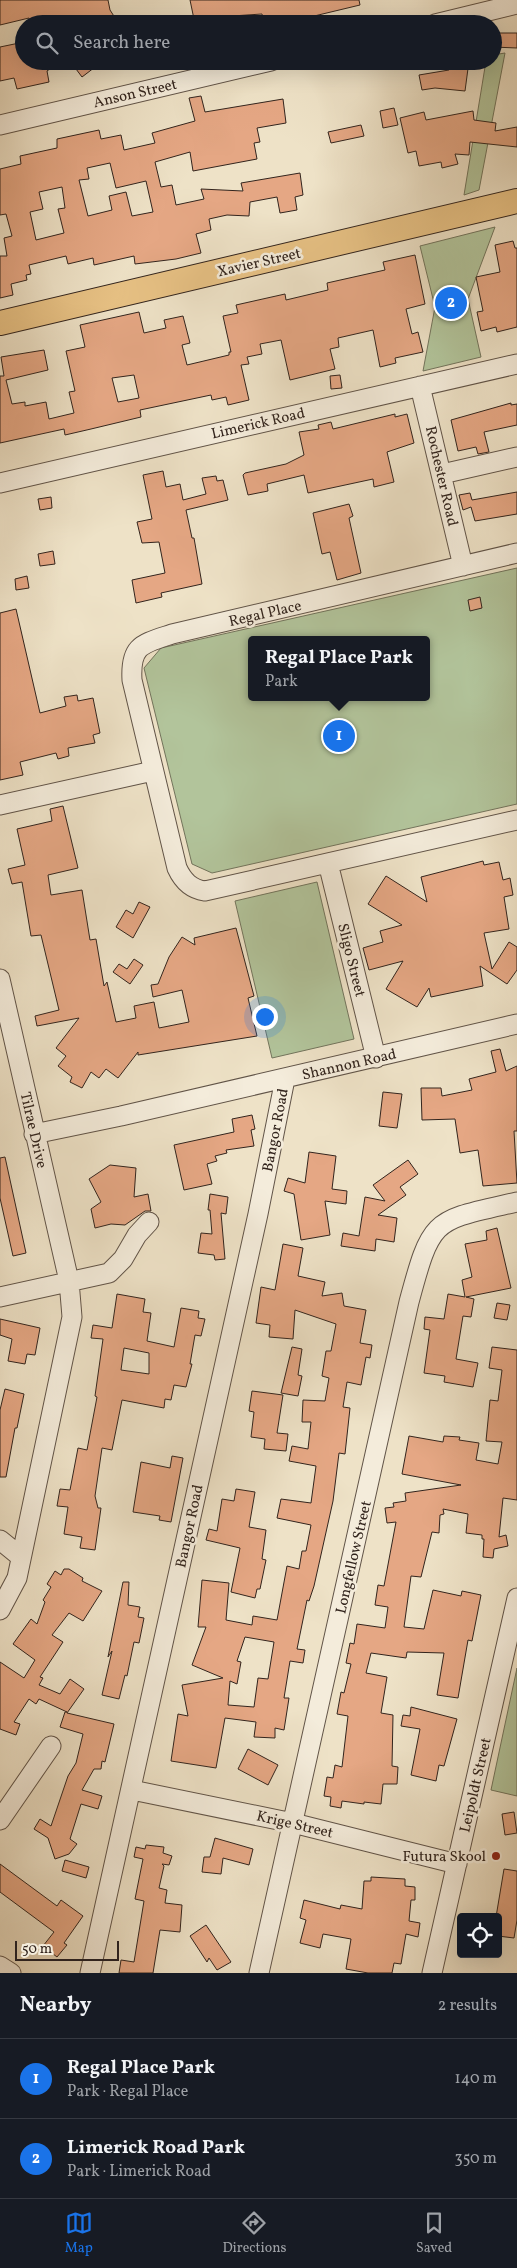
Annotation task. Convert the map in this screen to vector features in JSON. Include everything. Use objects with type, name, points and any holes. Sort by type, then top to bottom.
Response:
[{"type":"main road","name":"Xavier Street","points":[[0,323],[517,201]]},
{"type":"street","points":[[472,15],[517,4]]},
{"type":"street","name":"Anson Street","points":[[0,124],[232,70]]},
{"type":"street","name":"Limerick Road","points":[[0,483],[517,364]]},
{"type":"street","name":"Rochester Road","points":[[420,386],[463,566]]},
{"type":"street","points":[[442,474],[517,457]]},
{"type":"street","name":"Regal Place","points":[[517,553],[172,634],[141,645],[135,651],[132,680],[177,868],[183,880],[198,890],[205,891],[517,820]]},
{"type":"street","points":[[0,805],[153,771]]},
{"type":"street","name":"Sligo Street","points":[[328,863],[376,1058]]},
{"type":"street","name":"Tilrae Drive","points":[[0,1610],[14,1587],[72,1317],[69,1281],[1,989]]},
{"type":"street","name":"Shannon Road","points":[[34,1134],[285,1079],[517,1024]]},
{"type":"street","name":"Bangor Road","points":[[90,1973],[256,1224],[285,1079]]},
{"type":"street","name":"Longfellow Street","points":[[259,1973],[423,1251],[436,1229],[447,1220],[461,1214],[517,1202]]},
{"type":"street","points":[[0,1297],[109,1273],[123,1259],[137,1235],[149,1222]]},
{"type":"street","points":[[0,1540],[21,1557]]},
{"type":"street","name":"Leipoldt Street","points":[[432,1973],[517,1598]]},
{"type":"street","points":[[0,1820],[51,1746]]},
{"type":"street","name":"Krige Street","points":[[132,1790],[294,1823],[457,1864]]},
{"type":"street","points":[[0,1966],[11,1973]]},
{"type":"green space","points":[[505,53],[502,69],[502,54]]},
{"type":"green space","points":[[485,70],[502,70],[479,190],[464,195]]},
{"type":"green space","points":[[495,227],[468,299],[481,357],[423,371],[435,307],[420,246]]},
{"type":"green space","points":[[517,568],[517,804],[212,873],[192,864],[144,668],[161,648]]},
{"type":"green space","points":[[317,882],[354,1039],[272,1058],[235,901]]},
{"type":"green space","points":[[517,1668],[517,1796],[491,1790]]},
{"type":"building","points":[[0,0],[108,0],[113,15],[15,15],[15,21],[0,25]]},
{"type":"building","points":[[190,0],[359,0],[360,5],[318,15],[193,15]]},
{"type":"building","points":[[502,33],[517,33],[517,48],[502,47]]},
{"type":"building","points":[[15,44],[15,70],[48,70],[49,82],[17,89],[14,78],[0,81],[0,47]]},
{"type":"building","points":[[77,70],[91,70],[82,77]]},
{"type":"building","points":[[449,70],[468,70],[465,91],[435,88],[422,90],[419,75]]},
{"type":"building","points":[[201,96],[205,112],[283,99],[286,123],[257,128],[260,142],[254,143],[257,159],[193,171],[190,152],[155,162],[161,187],[172,185],[176,205],[204,199],[201,189],[243,191],[241,183],[300,173],[303,195],[295,197],[297,210],[280,213],[277,197],[250,202],[249,216],[227,215],[209,219],[211,230],[196,234],[201,253],[176,259],[135,264],[134,256],[94,265],[93,258],[68,264],[66,256],[29,265],[31,274],[26,275],[27,280],[11,284],[13,295],[0,298],[0,256],[7,256],[4,238],[12,236],[6,214],[0,215],[0,169],[21,164],[20,156],[57,148],[57,139],[99,130],[101,139],[121,135],[124,150],[155,143],[152,133],[195,121],[189,98]],"holes":[[[110,163],[116,188],[146,181],[153,212],[132,216],[126,192],[109,196],[112,210],[88,216],[79,180],[89,179],[87,168]],[[62,187],[65,208],[58,209],[64,233],[36,240],[30,212],[43,209],[39,192]]]},
{"type":"building","points":[[394,108],[398,125],[383,128],[380,111]]},
{"type":"building","points":[[473,111],[474,120],[496,123],[495,131],[517,127],[517,147],[470,142],[469,155],[455,154],[458,164],[442,168],[441,162],[419,166],[416,151],[408,153],[400,118],[424,112],[426,120]]},
{"type":"building","points":[[361,125],[364,136],[331,143],[328,132]]},
{"type":"building","points":[[513,241],[515,248],[517,248],[517,327],[497,332],[496,327],[481,331],[477,312],[483,311],[476,277],[500,272],[495,245]]},
{"type":"building","points":[[415,255],[425,304],[406,309],[412,334],[418,332],[423,352],[395,358],[396,363],[380,367],[373,330],[338,338],[339,347],[330,349],[335,369],[290,380],[281,340],[260,344],[262,354],[247,357],[249,364],[241,365],[249,400],[228,405],[226,397],[212,400],[211,395],[140,410],[141,417],[65,435],[64,429],[0,443],[0,376],[4,376],[1,357],[44,350],[48,370],[6,380],[12,404],[25,402],[25,406],[46,402],[49,419],[74,413],[69,392],[75,391],[66,351],[85,347],[80,325],[139,312],[144,333],[166,328],[164,320],[183,316],[190,343],[182,345],[187,365],[229,355],[229,352],[231,352],[223,316],[238,313],[236,305],[285,294],[286,300],[328,290],[327,283],[385,270],[383,262]],"holes":[[[134,375],[139,398],[118,402],[112,378]]]},
{"type":"building","points":[[340,375],[342,388],[331,389],[330,376]]},
{"type":"building","points":[[511,403],[511,405],[517,404],[517,425],[484,432],[489,452],[478,454],[476,447],[458,451],[451,420]]},
{"type":"building","points":[[395,414],[395,417],[407,414],[414,443],[387,452],[394,482],[374,487],[373,479],[308,493],[304,475],[267,484],[268,491],[248,495],[243,475],[245,473],[286,464],[304,455],[299,432],[319,429],[318,425],[331,422],[333,429]]},
{"type":"building","points":[[163,471],[166,487],[180,484],[183,500],[206,494],[202,478],[216,476],[217,481],[223,480],[228,500],[186,510],[192,538],[194,538],[202,584],[161,593],[162,597],[136,603],[132,580],[165,573],[159,542],[142,543],[137,522],[152,519],[143,475]]},
{"type":"building","points":[[517,492],[517,514],[475,521],[471,507],[463,510],[459,495],[470,493],[472,500]]},
{"type":"building","points":[[51,497],[52,508],[40,510],[38,499]]},
{"type":"building","points":[[349,504],[353,516],[349,518],[361,573],[337,580],[330,552],[322,554],[313,513]]},
{"type":"building","points":[[53,551],[55,564],[40,566],[38,554]]},
{"type":"building","points":[[27,576],[29,588],[16,590],[15,579]]},
{"type":"building","points":[[480,597],[482,608],[470,611],[468,600]]},
{"type":"building","points":[[16,609],[40,713],[66,706],[64,697],[77,695],[78,701],[93,698],[100,733],[93,735],[95,743],[68,748],[69,756],[58,759],[56,753],[20,762],[23,775],[0,780],[0,613]]},
{"type":"building","points":[[63,806],[78,868],[48,875],[51,895],[82,890],[90,940],[96,939],[104,986],[107,982],[116,1022],[136,1018],[134,1006],[154,1002],[159,1028],[189,1022],[182,990],[153,997],[151,985],[158,984],[169,957],[182,937],[195,945],[194,938],[236,928],[254,996],[248,998],[257,1036],[138,1055],[138,1052],[118,1078],[106,1069],[99,1078],[91,1072],[82,1088],[70,1082],[72,1077],[58,1066],[66,1056],[56,1048],[79,1018],[37,1026],[35,1016],[59,1010],[41,935],[31,936],[22,882],[12,884],[8,869],[25,865],[17,829],[52,821],[50,809]]},
{"type":"building","points":[[483,861],[484,865],[499,862],[503,880],[510,878],[513,895],[504,897],[509,929],[484,933],[492,969],[509,942],[517,947],[517,970],[507,984],[480,966],[483,986],[431,997],[429,988],[417,1007],[386,989],[403,961],[369,970],[363,948],[383,942],[380,931],[402,925],[368,904],[386,876],[427,902],[421,877]]},
{"type":"building","points":[[139,902],[150,907],[133,938],[116,927],[126,910],[133,914]]},
{"type":"building","points":[[134,959],[143,965],[130,984],[113,972],[119,964],[127,969]]},
{"type":"building","points":[[500,1049],[506,1071],[517,1066],[517,1131],[514,1131],[517,1183],[483,1186],[478,1150],[460,1153],[455,1119],[422,1120],[421,1088],[441,1088],[442,1096],[472,1090],[469,1079],[496,1072],[491,1051]]},
{"type":"building","points":[[383,1092],[402,1094],[397,1128],[379,1126]]},
{"type":"building","points":[[252,1115],[255,1129],[251,1130],[254,1146],[226,1150],[227,1153],[215,1156],[217,1161],[207,1164],[212,1184],[184,1190],[174,1145],[234,1132],[232,1119]]},
{"type":"building","points":[[309,1152],[336,1156],[332,1189],[347,1191],[346,1204],[325,1201],[330,1235],[301,1240],[294,1194],[284,1191],[288,1178],[305,1183]]},
{"type":"building","points":[[5,1157],[26,1253],[13,1256],[0,1198],[0,1158]]},
{"type":"building","points":[[408,1160],[418,1174],[400,1187],[406,1195],[378,1215],[397,1218],[394,1242],[376,1239],[375,1251],[341,1246],[343,1233],[359,1236],[365,1197],[385,1201],[373,1185]]},
{"type":"building","points":[[110,1165],[136,1168],[134,1197],[148,1194],[151,1211],[145,1211],[125,1225],[111,1224],[95,1228],[91,1209],[101,1202],[89,1179]]},
{"type":"building","points":[[210,1194],[228,1197],[226,1214],[221,1213],[225,1259],[215,1260],[214,1255],[198,1253],[201,1233],[212,1234],[210,1210],[208,1210]]},
{"type":"building","points":[[497,1228],[511,1288],[466,1297],[474,1299],[471,1317],[463,1316],[456,1359],[478,1363],[473,1387],[444,1382],[445,1376],[424,1373],[430,1330],[424,1329],[425,1317],[444,1319],[448,1294],[465,1297],[462,1280],[472,1277],[465,1244],[487,1240],[486,1231]]},
{"type":"building","points":[[283,1244],[303,1248],[298,1276],[325,1282],[322,1296],[342,1293],[344,1306],[366,1310],[360,1343],[372,1345],[370,1358],[366,1357],[361,1385],[347,1382],[343,1407],[350,1408],[345,1454],[339,1453],[333,1501],[314,1586],[309,1601],[307,1600],[297,1649],[305,1650],[303,1663],[290,1661],[284,1698],[289,1698],[284,1730],[275,1728],[275,1738],[254,1737],[256,1722],[225,1718],[216,1768],[171,1761],[178,1714],[188,1716],[182,1685],[223,1678],[192,1665],[206,1627],[198,1627],[202,1580],[229,1583],[226,1620],[252,1625],[253,1616],[277,1620],[287,1566],[299,1569],[302,1551],[306,1551],[311,1525],[277,1518],[281,1499],[311,1503],[316,1466],[289,1461],[292,1446],[308,1449],[311,1422],[302,1422],[303,1400],[325,1401],[329,1378],[322,1376],[326,1351],[331,1351],[336,1324],[295,1310],[293,1339],[269,1337],[270,1325],[256,1323],[261,1287],[275,1290]],"holes":[[[245,1637],[274,1642],[268,1679],[258,1678],[254,1707],[228,1705],[230,1681],[237,1684],[241,1662],[237,1661]]]},
{"type":"building","points":[[117,1294],[145,1299],[143,1312],[151,1313],[147,1341],[174,1347],[181,1308],[199,1311],[198,1318],[205,1319],[201,1336],[195,1335],[190,1364],[192,1364],[186,1387],[174,1385],[171,1400],[165,1399],[164,1408],[122,1400],[112,1450],[102,1448],[95,1496],[98,1508],[101,1508],[95,1550],[80,1548],[82,1537],[64,1534],[68,1507],[57,1506],[60,1489],[70,1490],[78,1448],[87,1450],[97,1397],[95,1396],[103,1339],[91,1338],[93,1325],[112,1328]],"holes":[[[124,1348],[149,1353],[149,1374],[121,1370]]]},
{"type":"building","points":[[497,1303],[510,1305],[507,1320],[494,1318]]},
{"type":"building","points":[[0,1319],[40,1328],[35,1355],[27,1354],[25,1364],[8,1361],[12,1339],[0,1335]]},
{"type":"building","points":[[292,1347],[302,1349],[298,1375],[302,1376],[298,1396],[281,1393]]},
{"type":"building","points":[[492,1347],[517,1350],[517,1500],[503,1498],[499,1537],[506,1535],[508,1546],[494,1549],[493,1558],[483,1557],[484,1539],[482,1539],[482,1535],[466,1533],[468,1514],[443,1509],[444,1514],[440,1515],[439,1533],[432,1532],[421,1577],[411,1576],[404,1627],[424,1629],[433,1590],[461,1596],[462,1591],[481,1595],[472,1641],[468,1640],[458,1698],[437,1695],[444,1653],[407,1652],[406,1658],[371,1653],[366,1673],[387,1677],[381,1713],[393,1715],[392,1766],[398,1767],[397,1784],[383,1784],[381,1804],[342,1801],[341,1808],[330,1806],[331,1797],[324,1796],[327,1777],[333,1778],[335,1765],[342,1767],[348,1716],[337,1714],[341,1692],[344,1693],[351,1664],[346,1663],[350,1643],[354,1644],[357,1624],[385,1628],[388,1607],[375,1605],[378,1585],[384,1586],[396,1522],[387,1523],[385,1508],[394,1507],[393,1503],[406,1501],[405,1493],[461,1485],[402,1474],[409,1436],[443,1442],[444,1436],[460,1437],[459,1440],[479,1443],[476,1460],[498,1464],[502,1442],[486,1441],[490,1400],[498,1401],[502,1370],[489,1368]]},
{"type":"building","points":[[5,1389],[24,1394],[17,1428],[15,1428],[6,1477],[0,1477],[0,1410]]},
{"type":"building","points":[[252,1391],[283,1395],[277,1433],[288,1434],[286,1451],[264,1449],[265,1439],[251,1437],[254,1412],[249,1411]]},
{"type":"building","points":[[172,1456],[183,1458],[171,1522],[159,1520],[160,1516],[133,1512],[141,1462],[170,1468]]},
{"type":"building","points":[[236,1489],[255,1492],[249,1527],[266,1530],[262,1559],[266,1560],[260,1589],[257,1589],[255,1598],[231,1592],[240,1548],[206,1540],[209,1529],[217,1531],[222,1499],[234,1501]]},
{"type":"building","points":[[64,1569],[69,1569],[83,1578],[82,1581],[102,1591],[83,1621],[69,1613],[52,1635],[63,1642],[40,1677],[43,1678],[39,1685],[60,1694],[70,1679],[84,1689],[67,1713],[114,1724],[105,1762],[102,1761],[101,1769],[94,1769],[82,1790],[102,1796],[98,1809],[81,1804],[70,1839],[77,1844],[69,1854],[55,1859],[48,1838],[34,1829],[40,1819],[51,1826],[68,1776],[76,1763],[83,1734],[60,1727],[65,1712],[67,1712],[39,1699],[36,1704],[29,1699],[14,1722],[20,1724],[16,1735],[0,1729],[0,1662],[24,1678],[35,1660],[13,1644],[31,1619],[37,1624],[45,1602],[43,1600],[51,1587],[47,1584],[55,1571],[61,1575]]},
{"type":"building","points":[[123,1582],[129,1582],[128,1605],[140,1607],[138,1617],[144,1618],[139,1643],[134,1642],[127,1676],[125,1675],[119,1699],[102,1695],[112,1651],[108,1657]]},
{"type":"building","points":[[411,1707],[457,1719],[444,1766],[439,1765],[436,1781],[411,1775],[420,1729],[401,1726],[403,1715],[410,1716]]},
{"type":"building","points":[[248,1749],[278,1765],[268,1785],[238,1769]]},
{"type":"building","points":[[514,1812],[517,1833],[505,1835],[502,1814]]},
{"type":"building","points":[[215,1838],[253,1849],[249,1865],[223,1858],[221,1874],[202,1872],[204,1857],[210,1857]]},
{"type":"building","points":[[146,1845],[164,1847],[163,1853],[172,1856],[169,1865],[162,1864],[164,1866],[159,1888],[167,1890],[165,1903],[182,1905],[180,1932],[160,1930],[153,1973],[119,1973],[121,1960],[134,1962],[144,1901],[135,1899],[143,1859],[134,1857],[136,1847],[145,1849]]},
{"type":"building","points":[[65,1860],[89,1867],[86,1878],[62,1871]]},
{"type":"building","points":[[0,1864],[57,1906],[61,1900],[83,1916],[64,1943],[67,1945],[57,1957],[43,1946],[54,1932],[0,1892]]},
{"type":"building","points":[[504,1869],[517,1871],[517,1920],[514,1938],[502,1936],[502,1913],[497,1913]]},
{"type":"building","points":[[371,1877],[405,1879],[405,1886],[415,1887],[415,1900],[411,1900],[409,1921],[420,1923],[418,1937],[406,1934],[401,1964],[394,1963],[392,1973],[368,1973],[346,1969],[351,1939],[323,1934],[320,1948],[300,1943],[306,1920],[300,1918],[304,1900],[340,1909],[341,1905],[362,1909],[364,1881],[371,1881]]},
{"type":"building","points":[[206,1925],[231,1962],[217,1970],[209,1958],[207,1962],[190,1936]]},
{"type":"place","name":"Limerick Road Park","points":[[451,303]]},
{"type":"place","name":"Regal Place Park","points":[[339,736]]},
{"type":"place","name":"Futura Skool","points":[[496,1856]]}]
